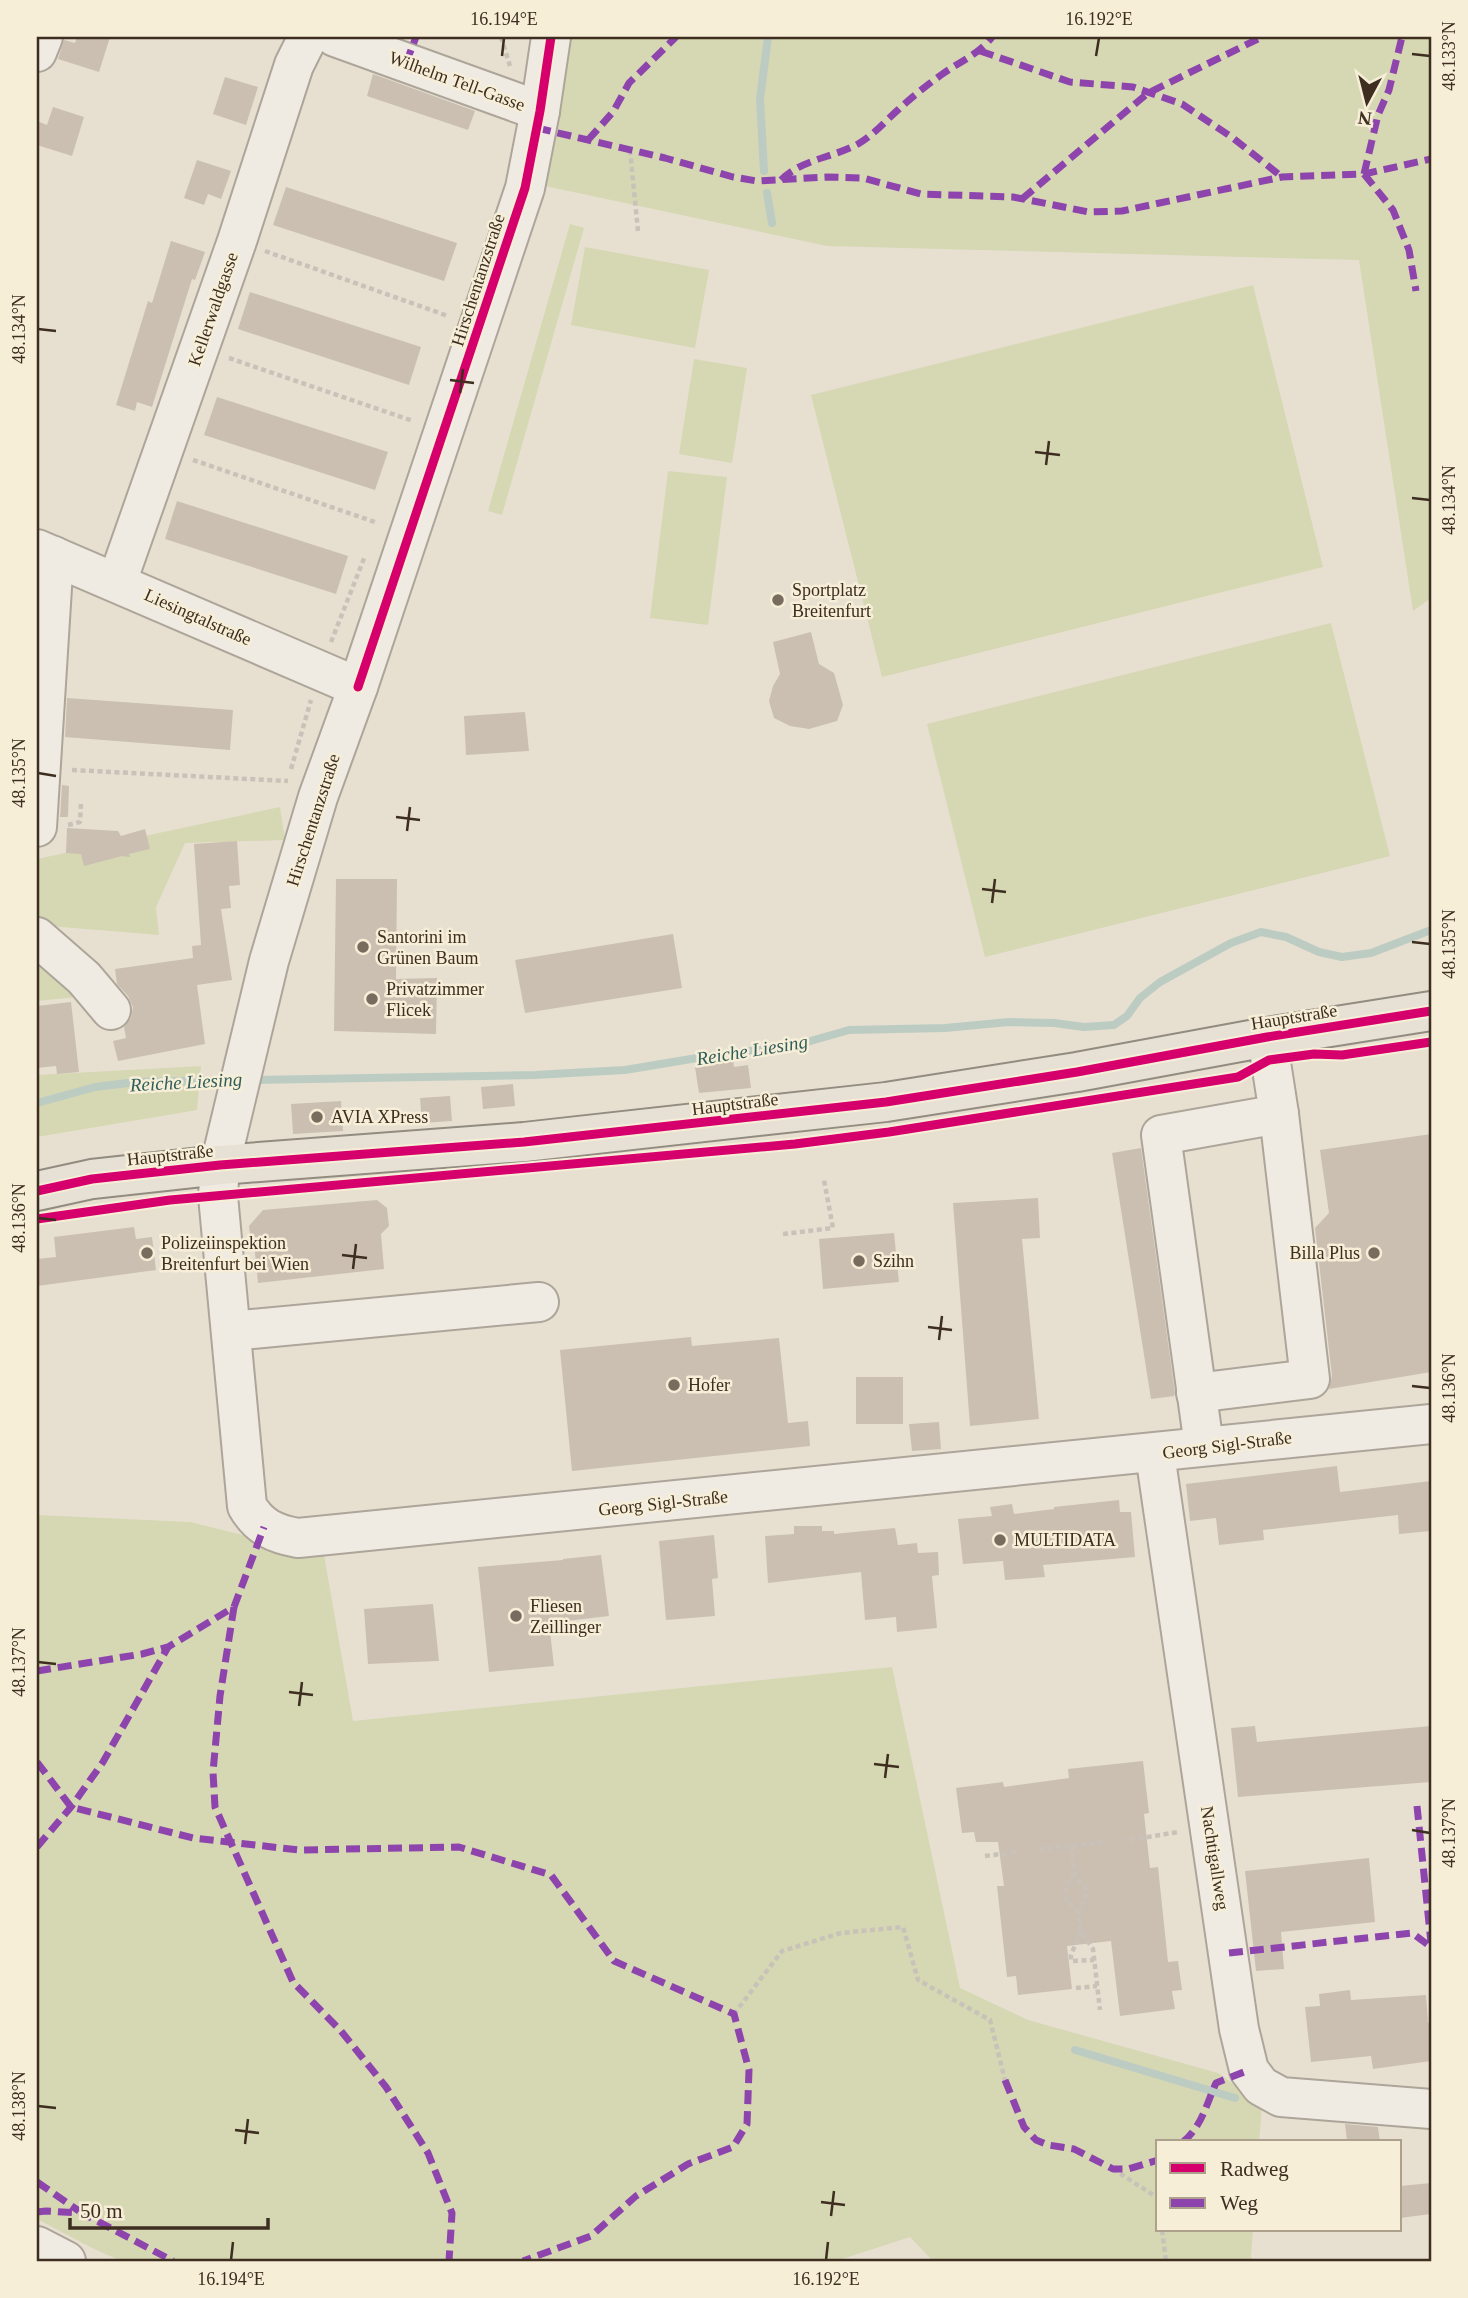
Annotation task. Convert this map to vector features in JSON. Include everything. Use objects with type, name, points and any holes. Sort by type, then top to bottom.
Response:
[{"type":"main road","name":"Hauptstraße","points":[[37,1191],[92,1179],[220,1165],[524,1142],[872,1104],[1077,1072],[1431,1010]]},
{"type":"street","points":[[37,52],[43,37]]},
{"type":"street","name":"Kellerwaldgasse","points":[[117,582],[237,241],[294,65],[308,37]]},
{"type":"street","name":"Wilhelm Tell-Gasse","points":[[335,37],[540,111]]},
{"type":"street","name":"Hirschentanzstraße","points":[[220,1165],[269,961],[314,810],[358,687],[525,188],[551,37]]},
{"type":"street","points":[[37,827],[45,552]]},
{"type":"street","name":"Liesingtalstraße","points":[[45,552],[358,687]]},
{"type":"street","points":[[37,937],[84,978],[110,1010]]},
{"type":"street","points":[[1196,1393],[1310,1379],[1279,1114],[1267,1037]]},
{"type":"street","points":[[1204,1446],[1161,1135],[1279,1114]]},
{"type":"street","name":"Georg Sigl-Straße","points":[[220,1165],[218,1196],[247,1506],[264,1527],[279,1535],[298,1538],[1154,1454],[1204,1446],[1431,1424]]},
{"type":"street","points":[[231,1331],[539,1302]]},
{"type":"street","name":"Nachtigallweg","points":[[1154,1454],[1240,2029],[1249,2070],[1261,2086],[1281,2097],[1431,2109]]},
{"type":"street","points":[[37,2246],[66,2261]]},
{"type":"path","points":[[630,150],[638,231]]},
{"type":"path","points":[[237,241],[449,316]]},
{"type":"path","points":[[199,348],[414,422]]},
{"type":"path","points":[[163,450],[378,523]]},
{"type":"path","points":[[40,769],[288,781]]},
{"type":"path","points":[[783,1234],[833,1228],[824,1180]]},
{"type":"path","points":[[1130,1840],[1210,1827]]},
{"type":"path","points":[[1039,1849],[1109,1842]]},
{"type":"path","points":[[1072,1846],[1074,1873],[1066,1888],[1066,1900],[1078,1911],[1081,1931],[1093,1949],[1100,2010]]},
{"type":"path","points":[[985,1856],[1016,1852]]},
{"type":"path","points":[[1074,1873],[1086,1887],[1086,1899],[1078,1911]]},
{"type":"path","points":[[734,2014],[782,1951],[841,1933],[903,1927],[918,1980],[990,2020],[1005,2080]]},
{"type":"path","points":[[1081,1931],[1071,1961],[1094,1960]]},
{"type":"path","points":[[1076,1989],[1097,1986]]},
{"type":"path","points":[[1113,2169],[1156,2197]]},
{"type":"path","points":[[1162,2232],[1166,2261]]},
{"type":"green space","points":[[571,37],[1431,37],[1431,598],[1413,611],[1359,260],[827,246],[545,186]]},
{"type":"green space","points":[[570,224],[584,228],[502,515],[488,511]]},
{"type":"green space","points":[[585,247],[709,270],[695,348],[571,325]]},
{"type":"green space","points":[[1253,285],[1323,567],[882,677],[811,395]]},
{"type":"green space","points":[[694,359],[747,368],[732,463],[679,454]]},
{"type":"green space","points":[[668,471],[727,477],[708,625],[650,618]]},
{"type":"green space","points":[[1331,623],[1390,856],[985,957],[927,724]]},
{"type":"green space","points":[[280,807],[285,840],[185,843],[156,907],[159,935],[37,925],[37,859]]},
{"type":"green space","points":[[37,950],[77,997],[37,1001]]},
{"type":"green space","points":[[201,1066],[197,1110],[37,1137],[37,1075]]},
{"type":"green space","points":[[37,1515],[190,1522],[324,1555],[353,1721],[892,1667],[960,1988],[1028,2020],[1218,2073],[1262,2105],[1259,2140],[1156,2140],[1156,2232],[1253,2232],[1251,2257],[1254,2261],[933,2261],[910,2237],[836,2261],[122,2261],[37,2219]]},
{"type":"building","points":[[77,37],[110,37],[99,72],[58,59],[64,40],[75,43]]},
{"type":"building","points":[[373,74],[475,111],[468,130],[367,96]]},
{"type":"building","points":[[225,77],[258,87],[246,125],[213,114]]},
{"type":"building","points":[[53,107],[84,117],[72,156],[37,145],[37,121],[47,125]]},
{"type":"building","points":[[197,160],[231,171],[221,199],[208,194],[204,205],[184,198]]},
{"type":"building","points":[[286,187],[457,243],[444,281],[273,225]]},
{"type":"building","points":[[171,241],[205,252],[195,280],[192,279],[152,407],[137,402],[135,411],[116,405],[148,301],[152,303]]},
{"type":"building","points":[[250,292],[421,347],[409,385],[238,329]]},
{"type":"building","points":[[217,397],[388,452],[375,490],[204,435]]},
{"type":"building","points":[[177,501],[348,556],[336,594],[165,539]]},
{"type":"building","points":[[811,632],[819,664],[834,673],[843,705],[837,721],[809,729],[790,726],[774,718],[769,701],[780,674],[773,642]]},
{"type":"building","points":[[67,698],[233,710],[230,750],[65,737]]},
{"type":"building","points":[[525,712],[529,751],[466,755],[464,716]]},
{"type":"building","points":[[62,785],[69,786],[68,817],[60,817]]},
{"type":"building","points":[[67,828],[118,831],[121,836],[145,829],[150,849],[129,854],[130,857],[122,856],[84,866],[81,854],[66,853]]},
{"type":"building","points":[[237,841],[240,885],[229,886],[231,908],[221,909],[232,980],[197,985],[205,1044],[118,1061],[113,1041],[126,1038],[124,1027],[131,1018],[133,1007],[128,996],[117,984],[115,969],[193,958],[192,946],[201,945],[194,844]]},
{"type":"building","points":[[336,879],[397,879],[396,979],[437,978],[436,1034],[334,1031]]},
{"type":"building","points":[[673,934],[682,988],[525,1013],[515,960]]},
{"type":"building","points":[[71,1002],[79,1072],[57,1074],[56,1066],[37,1068],[37,1006]]},
{"type":"building","points":[[733,1059],[734,1067],[748,1065],[751,1088],[699,1093],[695,1067],[701,1066],[701,1063]]},
{"type":"building","points":[[513,1084],[515,1106],[483,1109],[481,1087]]},
{"type":"building","points":[[450,1096],[452,1121],[422,1123],[420,1098]]},
{"type":"building","name":"AVIA XPress","points":[[341,1101],[343,1131],[293,1134],[291,1104]]},
{"type":"building","name":"Billa Plus","points":[[1431,1134],[1431,1372],[1329,1389],[1332,1376],[1315,1228],[1329,1213],[1320,1150]]},
{"type":"building","points":[[1141,1148],[1175,1393],[1174,1396],[1151,1399],[1112,1153]]},
{"type":"building","points":[[1038,1198],[1040,1238],[1022,1239],[1039,1419],[970,1426],[953,1203]]},
{"type":"building","points":[[377,1200],[387,1208],[389,1226],[381,1234],[384,1269],[258,1283],[254,1243],[251,1243],[249,1226],[263,1210]]},
{"type":"building","points":[[134,1227],[136,1239],[152,1237],[156,1270],[37,1286],[37,1259],[56,1257],[54,1237]]},
{"type":"building","name":"Szihn","points":[[894,1233],[899,1282],[823,1289],[819,1239]]},
{"type":"building","name":"Hofer","points":[[691,1337],[692,1346],[779,1338],[788,1423],[808,1421],[810,1446],[572,1471],[560,1350]]},
{"type":"building","points":[[856,1377],[903,1377],[903,1424],[856,1424]]},
{"type":"building","points":[[939,1422],[941,1449],[912,1451],[909,1424]]},
{"type":"building","points":[[1337,1466],[1340,1492],[1431,1481],[1431,1531],[1399,1534],[1398,1515],[1263,1530],[1264,1540],[1219,1545],[1216,1518],[1190,1521],[1186,1484]]},
{"type":"building","points":[[1119,1500],[1120,1512],[1131,1512],[1135,1557],[1043,1565],[1045,1577],[1005,1580],[1003,1561],[963,1564],[958,1519],[992,1516],[990,1507],[1012,1504],[1014,1514]]},
{"type":"building","points":[[794,1526],[822,1526],[822,1531],[834,1531],[834,1534],[895,1528],[898,1545],[917,1543],[918,1553],[938,1552],[939,1575],[932,1576],[937,1628],[897,1632],[896,1617],[865,1620],[861,1572],[768,1583],[765,1536],[794,1534]]},
{"type":"building","points":[[714,1535],[718,1578],[712,1579],[715,1616],[666,1620],[659,1541]]},
{"type":"building","name":"Fliesen Zeillinger","points":[[601,1555],[609,1616],[549,1623],[554,1666],[489,1672],[478,1567]]},
{"type":"building","points":[[433,1604],[439,1661],[368,1664],[364,1609]]},
{"type":"building","points":[[1255,1726],[1257,1742],[1431,1726],[1431,1782],[1238,1797],[1231,1728]]},
{"type":"building","points":[[1143,1761],[1149,1813],[1144,1814],[1150,1868],[1158,1867],[1168,1962],[1178,1961],[1182,1990],[1172,1991],[1175,2009],[1120,2016],[1111,1941],[1067,1946],[1072,1989],[1018,1995],[1016,1976],[1007,1977],[997,1886],[1004,1886],[998,1842],[976,1842],[974,1832],[962,1833],[956,1788],[1003,1782],[1004,1787],[1069,1778],[1068,1769]]},
{"type":"building","points":[[1369,1858],[1375,1922],[1281,1932],[1284,1969],[1256,1971],[1245,1871]]},
{"type":"building","points":[[1350,1990],[1351,2000],[1426,1995],[1428,2023],[1431,2023],[1431,2061],[1373,2069],[1371,2056],[1311,2062],[1305,2007],[1320,2006],[1319,1994]]},
{"type":"building","points":[[1345,2124],[1378,2127],[1380,2140],[1347,2140]]},
{"type":"building","points":[[1431,2183],[1431,2214],[1402,2218],[1402,2186]]},
{"type":"waterway","points":[[764,171],[760,99],[768,37]]},
{"type":"waterway","points":[[767,193],[772,223]]},
{"type":"waterway","name":"Reiche Liesing","points":[[252,1080],[535,1075],[625,1070],[715,1055],[793,1046],[849,1030],[945,1028],[1009,1022],[1084,1027],[1114,1025],[1127,1016],[1140,998],[1160,982],[1231,943],[1261,932],[1286,937],[1319,952],[1342,957],[1371,953],[1431,930]]},
{"type":"waterway","name":"Reiche Liesing","points":[[37,1103],[95,1087],[136,1082],[228,1080]]},
{"type":"waterway","points":[[1075,2050],[1235,2098]]},
{"type":"marked path","points":[[406,63],[416,37]]},
{"type":"marked path","points":[[588,140],[613,112],[629,83],[676,37]]},
{"type":"marked path","points":[[781,180],[798,167],[848,149],[864,140],[919,92],[974,54],[992,37]]},
{"type":"marked path","points":[[1022,199],[1148,93],[1262,37]]},
{"type":"marked path","points":[[1364,174],[1378,115],[1389,90],[1402,37]]},
{"type":"marked path","points":[[980,51],[1070,82],[1133,87],[1182,104],[1233,138],[1282,177]]},
{"type":"marked path","points":[[537,128],[757,181],[863,178],[921,194],[1013,197],[1089,212],[1122,211],[1282,177],[1364,174],[1431,159]]},
{"type":"marked path","points":[[1364,174],[1393,210],[1409,250],[1416,291]]},
{"type":"marked path","points":[[37,1671],[142,1654],[168,1647],[234,1607],[264,1527]]},
{"type":"marked path","points":[[234,1607],[220,1696],[213,1772],[215,1807],[293,1982],[341,2031],[386,2087],[428,2153],[452,2213],[449,2261]]},
{"type":"marked path","points":[[37,1847],[71,1807],[103,1762],[168,1647]]},
{"type":"marked path","points":[[37,1762],[71,1807],[193,1838],[299,1850],[459,1847],[551,1875],[614,1961],[734,2014],[749,2070],[747,2124],[733,2147],[688,2164],[636,2196],[591,2236],[523,2261]]},
{"type":"marked path","points":[[1417,1806],[1431,1943]]},
{"type":"marked path","points":[[1229,1953],[1412,1933],[1431,1947]]},
{"type":"marked path","points":[[1185,2140],[1199,2122],[1216,2083],[1249,2070]]},
{"type":"marked path","points":[[1005,2080],[1024,2127],[1036,2140],[1074,2149],[1113,2169],[1128,2169],[1156,2161]]},
{"type":"marked path","points":[[37,2182],[79,2211]]},
{"type":"marked path","points":[[37,2212],[82,2213],[173,2261]]},
{"type":"cycle path","points":[[358,687],[525,188],[551,37]]},
{"type":"cycle path","points":[[37,1191],[92,1179],[220,1165],[524,1142],[886,1102],[1431,1011]]},
{"type":"cycle path","points":[[37,1219],[170,1200],[795,1144],[889,1132],[1238,1077],[1269,1060],[1314,1054],[1342,1055],[1431,1042]]},
{"type":"place","name":"Sportplatz Breitenfurt","points":[[778,600]]},
{"type":"place","name":"Santorini im Grünen Baum","points":[[363,947]]},
{"type":"place","name":"Privatzimmer Flicek","points":[[372,999]]},
{"type":"place","name":"AVIA XPress","points":[[317,1117]]},
{"type":"place","name":"Polizeiinspektion Breitenfurt bei Wien","points":[[147,1253]]},
{"type":"place","name":"Billa Plus","points":[[1374,1253]]},
{"type":"place","name":"Szihn","points":[[859,1261]]},
{"type":"place","name":"Hofer","points":[[674,1385]]},
{"type":"place","name":"MULTIDATA","points":[[1000,1540]]},
{"type":"place","name":"Fliesen Zeillinger","points":[[516,1616]]}]
